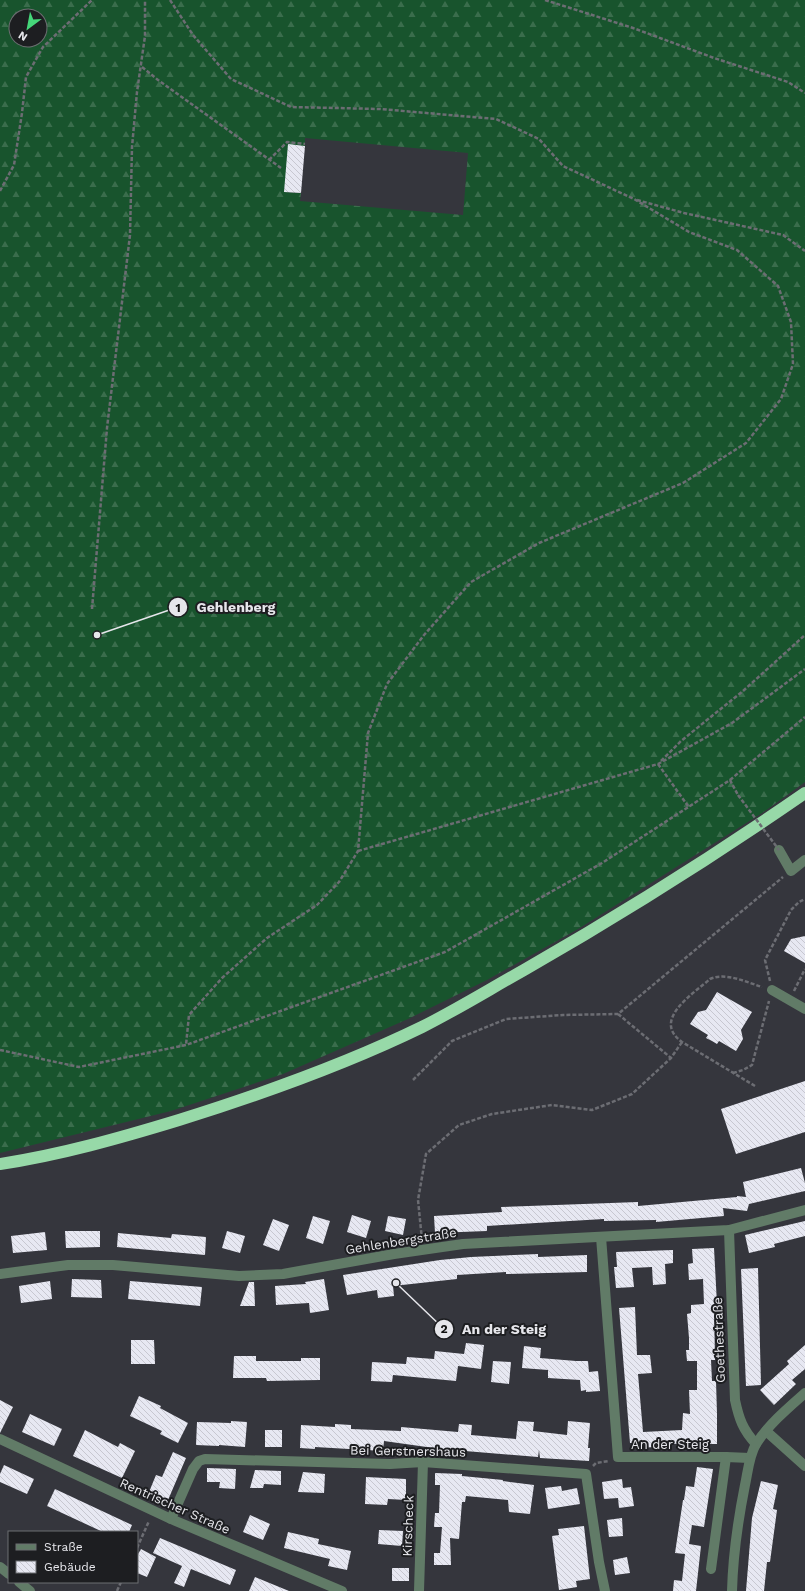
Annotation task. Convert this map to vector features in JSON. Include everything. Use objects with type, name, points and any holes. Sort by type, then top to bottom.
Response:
[{"type":"highway","points":[[0,1164],[28,1160],[139,1132],[230,1104],[334,1066],[423,1026],[571,943],[656,892],[743,836],[805,793]]},
{"type":"street","points":[[779,850],[791,871],[805,860]]},
{"type":"street","points":[[772,990],[805,1009]]},
{"type":"street","name":"Gehlenbergstraße","points":[[0,1274],[68,1265],[91,1264],[113,1264],[239,1276],[283,1274],[463,1244],[729,1230],[805,1210]]},
{"type":"street","name":"Goethestraße","points":[[729,1230],[735,1400],[746,1434],[756,1444]]},
{"type":"street","name":"An der Steig","points":[[601,1237],[618,1457],[750,1458]]},
{"type":"street","points":[[732,1591],[738,1520],[750,1458],[756,1444],[766,1431],[805,1393]]},
{"type":"street","points":[[766,1431],[805,1466]]},
{"type":"street","name":"Rentrischer Straße","points":[[0,1439],[171,1519],[342,1591]]},
{"type":"street","points":[[711,1569],[726,1457]]},
{"type":"street","name":"Bei Gerstnershaus","points":[[171,1519],[193,1469],[199,1461],[205,1459],[390,1464],[423,1462],[586,1474],[599,1562],[606,1591]]},
{"type":"street","name":"Kirscheck","points":[[419,1591],[423,1462]]},
{"type":"street","points":[[0,1566],[8,1573]]},
{"type":"street","points":[[20,1583],[30,1591]]},
{"type":"path","points":[[0,191],[14,166],[26,76],[43,47],[92,0]]},
{"type":"path","points":[[92,609],[107,428],[130,235],[132,147],[137,92],[142,66],[145,36],[145,0]]},
{"type":"path","points":[[170,0],[194,35],[231,80],[291,107],[380,109],[496,119],[539,139],[564,166],[634,199],[688,232],[737,250],[778,286],[790,322],[793,364],[781,399],[746,443],[683,483],[539,543],[471,582],[424,635],[387,684],[368,733],[358,852],[339,882],[317,905],[267,938],[222,978],[189,1015],[186,1046]]},
{"type":"path","points":[[545,0],[633,28],[714,58],[788,82],[805,93]]},
{"type":"path","points":[[142,66],[158,80],[281,168]]},
{"type":"path","points":[[269,160],[287,142],[305,144]]},
{"type":"path","points":[[634,199],[684,213],[783,235],[805,251]]},
{"type":"path","points":[[658,764],[681,742],[743,691],[805,635]]},
{"type":"path","points":[[358,852],[658,764],[732,724],[805,669]]},
{"type":"path","points":[[0,1050],[79,1068],[186,1046],[445,952],[602,863],[730,780],[805,717]]},
{"type":"path","points":[[658,764],[688,806]]},
{"type":"path","points":[[730,780],[738,795],[779,850]]},
{"type":"path","points":[[413,1080],[452,1042],[506,1019],[563,1015],[618,1014],[791,871]]},
{"type":"path","points":[[733,1073],[752,1065],[772,990],[765,960],[791,910],[799,902],[805,899]]},
{"type":"path","points":[[789,1000],[805,968]]},
{"type":"path","points":[[755,1086],[675,1037],[671,1027],[672,1017],[676,1009],[710,979],[717,976],[732,978],[772,990]]},
{"type":"path","points":[[618,1014],[671,1058]]},
{"type":"path","points":[[423,1250],[418,1200],[426,1154],[459,1125],[492,1114],[552,1105],[592,1110],[632,1094],[671,1058],[682,1042]]},
{"type":"path","points":[[596,1463],[610,1461]]},
{"type":"path","points":[[138,1546],[154,1511]]},
{"type":"green space","points":[[0,0],[805,0],[805,782],[765,811],[578,929],[487,980],[408,1019],[283,1074],[171,1111],[0,1153]],"holes":[[[305,138],[468,153],[463,215],[300,201],[301,193],[285,192],[305,146]]]},
{"type":"building","points":[[288,144],[305,146],[301,193],[284,192]]},
{"type":"building","points":[[805,936],[805,963],[784,951],[791,939]]},
{"type":"building","points":[[717,992],[752,1012],[741,1030],[743,1039],[736,1051],[719,1041],[717,1044],[706,1038],[708,1035],[690,1024],[698,1012],[706,1010]]},
{"type":"building","points":[[805,1081],[805,1132],[736,1154],[721,1109]]},
{"type":"building","points":[[801,1168],[805,1183],[805,1191],[749,1204],[747,1211],[723,1208],[724,1216],[656,1222],[656,1220],[604,1221],[604,1219],[536,1223],[487,1226],[487,1231],[435,1233],[434,1216],[502,1212],[501,1207],[638,1202],[638,1206],[737,1196],[746,1197],[743,1182]]},
{"type":"building","points":[[352,1215],[371,1221],[366,1238],[347,1232]]},
{"type":"building","points":[[313,1216],[330,1221],[323,1244],[306,1238]]},
{"type":"building","points":[[388,1216],[406,1219],[403,1235],[385,1231]]},
{"type":"building","points":[[273,1219],[289,1225],[279,1251],[263,1245]]},
{"type":"building","points":[[805,1221],[805,1236],[774,1244],[775,1247],[749,1253],[745,1235]]},
{"type":"building","points":[[65,1231],[100,1231],[100,1247],[66,1248]]},
{"type":"building","points":[[227,1231],[245,1236],[240,1253],[222,1248]]},
{"type":"building","points":[[45,1232],[47,1250],[13,1253],[11,1236]]},
{"type":"building","points":[[118,1233],[171,1238],[172,1234],[206,1237],[205,1255],[117,1247]]},
{"type":"building","points":[[714,1248],[717,1304],[714,1304],[715,1360],[711,1360],[712,1381],[716,1381],[717,1444],[665,1444],[665,1446],[642,1448],[642,1443],[630,1443],[619,1308],[635,1307],[637,1355],[650,1355],[652,1373],[638,1374],[643,1432],[682,1430],[683,1413],[690,1414],[689,1390],[697,1390],[697,1361],[687,1361],[686,1350],[689,1350],[689,1338],[687,1314],[691,1313],[691,1305],[704,1304],[703,1279],[689,1280],[688,1264],[693,1263],[692,1249]]},
{"type":"building","points":[[673,1250],[673,1263],[665,1264],[666,1284],[653,1285],[652,1267],[632,1268],[634,1287],[616,1288],[614,1267],[617,1267],[616,1252]]},
{"type":"building","points":[[538,1254],[538,1257],[587,1255],[587,1272],[506,1274],[506,1272],[457,1275],[457,1279],[393,1286],[394,1296],[378,1298],[377,1290],[347,1295],[343,1275],[440,1260]]},
{"type":"building","points":[[758,1268],[761,1385],[746,1386],[741,1269]]},
{"type":"building","points":[[72,1279],[101,1280],[102,1298],[71,1297]]},
{"type":"building","points":[[324,1279],[329,1310],[310,1313],[309,1303],[276,1305],[275,1286],[306,1284],[305,1282]]},
{"type":"building","points":[[50,1281],[52,1299],[21,1303],[19,1286]]},
{"type":"building","points":[[130,1281],[202,1287],[200,1306],[128,1299]]},
{"type":"building","points":[[249,1282],[254,1282],[255,1306],[240,1306]]},
{"type":"building","points":[[131,1340],[154,1340],[155,1364],[131,1364]]},
{"type":"building","points":[[466,1343],[484,1345],[481,1369],[458,1366],[456,1381],[393,1375],[392,1382],[371,1381],[372,1362],[406,1364],[407,1357],[434,1359],[435,1351],[464,1354]]},
{"type":"building","points":[[805,1345],[805,1369],[792,1380],[796,1384],[774,1405],[760,1390],[789,1364],[787,1361]]},
{"type":"building","points":[[524,1346],[541,1348],[540,1358],[588,1361],[589,1372],[598,1371],[600,1391],[581,1391],[580,1380],[548,1378],[548,1370],[522,1368]]},
{"type":"building","points":[[234,1356],[256,1356],[256,1361],[301,1361],[301,1358],[320,1358],[320,1380],[267,1381],[266,1378],[233,1378]]},
{"type":"building","points":[[493,1361],[511,1362],[509,1384],[491,1382]]},
{"type":"building","points":[[139,1396],[161,1406],[160,1408],[188,1423],[178,1443],[160,1434],[162,1431],[130,1416]]},
{"type":"building","points":[[0,1400],[13,1407],[0,1433]]},
{"type":"building","points":[[30,1414],[62,1429],[54,1446],[22,1432]]},
{"type":"building","points":[[231,1421],[247,1422],[245,1447],[196,1445],[197,1422],[231,1423]]},
{"type":"building","points":[[518,1421],[534,1422],[533,1431],[567,1435],[568,1421],[590,1423],[588,1448],[590,1448],[589,1461],[540,1458],[539,1450],[538,1457],[441,1449],[384,1441],[383,1451],[315,1447],[315,1449],[300,1448],[301,1425],[335,1427],[335,1424],[351,1425],[351,1429],[401,1431],[401,1427],[458,1432],[459,1424],[472,1425],[471,1435],[516,1439]]},
{"type":"building","points":[[85,1430],[118,1447],[120,1443],[135,1451],[122,1478],[73,1456]]},
{"type":"building","points":[[265,1430],[282,1430],[282,1447],[265,1447]]},
{"type":"building","points":[[173,1452],[186,1458],[168,1500],[149,1492],[156,1475],[162,1477]]},
{"type":"building","points":[[4,1465],[34,1479],[27,1494],[0,1482],[0,1474]]},
{"type":"building","points":[[697,1467],[713,1469],[704,1527],[692,1525],[689,1544],[701,1546],[696,1591],[673,1591],[674,1580],[682,1581],[685,1554],[675,1553],[683,1500],[686,1486],[694,1487]]},
{"type":"building","points":[[207,1468],[236,1469],[235,1489],[219,1488],[220,1482],[207,1482]]},
{"type":"building","points":[[255,1470],[281,1471],[281,1485],[264,1484],[263,1488],[250,1488]]},
{"type":"building","points":[[303,1472],[325,1474],[324,1493],[298,1492]]},
{"type":"building","points":[[435,1473],[462,1474],[462,1476],[534,1485],[530,1514],[509,1512],[508,1500],[466,1496],[465,1502],[462,1502],[459,1539],[450,1538],[451,1565],[434,1565],[434,1553],[440,1553],[442,1527],[434,1527],[435,1513],[439,1513],[440,1485],[435,1485]]},
{"type":"building","points":[[366,1477],[406,1479],[406,1500],[388,1499],[387,1505],[365,1504]]},
{"type":"building","points":[[622,1479],[623,1488],[631,1487],[634,1506],[619,1508],[618,1498],[604,1499],[602,1482]]},
{"type":"building","points":[[761,1481],[778,1485],[773,1509],[777,1510],[770,1562],[767,1562],[764,1591],[746,1591],[752,1518]]},
{"type":"building","points":[[561,1486],[562,1491],[577,1488],[580,1504],[548,1509],[545,1488]]},
{"type":"building","points":[[55,1489],[132,1525],[129,1531],[101,1531],[47,1506]]},
{"type":"building","points":[[250,1515],[270,1524],[263,1540],[243,1532]]},
{"type":"building","points":[[622,1518],[623,1536],[609,1537],[607,1520]]},
{"type":"building","points":[[584,1526],[590,1579],[576,1581],[577,1587],[559,1590],[552,1536],[559,1535],[558,1529]]},
{"type":"building","points":[[379,1530],[403,1531],[402,1546],[378,1544]]},
{"type":"building","points":[[288,1532],[319,1539],[318,1544],[351,1551],[347,1570],[328,1566],[330,1559],[284,1548]]},
{"type":"building","points":[[160,1538],[236,1570],[230,1585],[191,1569],[184,1587],[174,1583],[182,1566],[153,1553]]},
{"type":"building","points":[[141,1549],[156,1557],[147,1577],[138,1573],[138,1554]]},
{"type":"building","points":[[627,1557],[630,1573],[615,1575],[613,1560]]},
{"type":"building","points":[[392,1568],[409,1568],[409,1581],[392,1581]]},
{"type":"building","points":[[255,1577],[289,1591],[249,1591]]},
{"type":"place","name":"Gehlenberg","points":[[97,635]]},
{"type":"place","name":"An der Steig","points":[[396,1283]]}]
